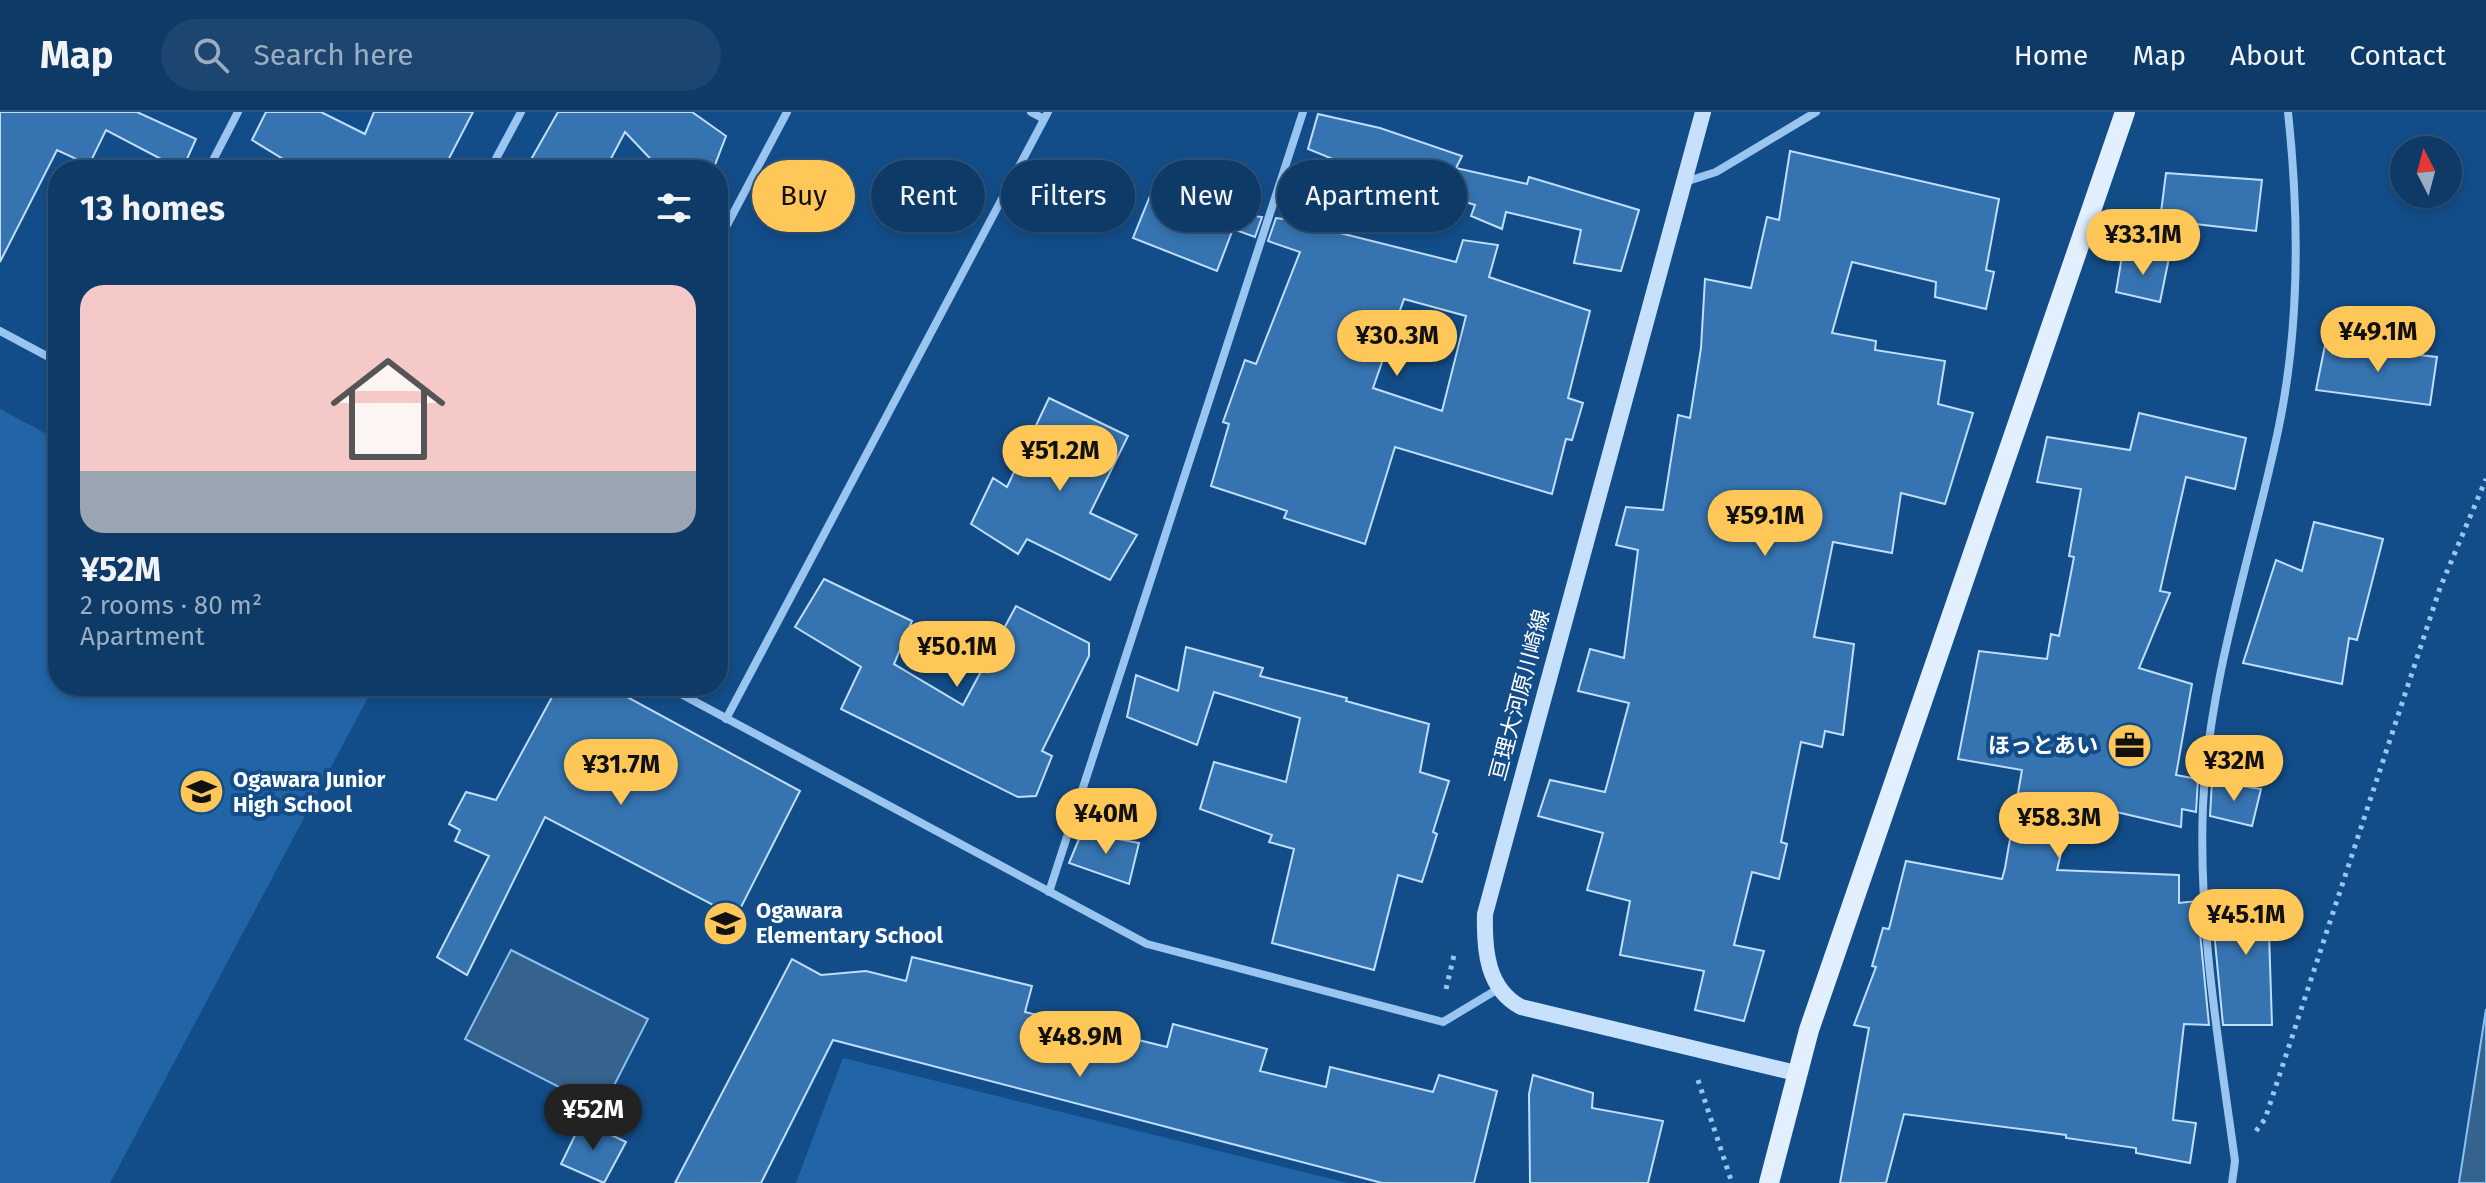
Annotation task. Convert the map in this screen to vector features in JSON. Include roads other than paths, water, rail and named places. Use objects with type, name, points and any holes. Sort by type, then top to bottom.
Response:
[{"type":"main road","points":[[1769,1183],[1796,1073],[2125,112]]},
{"type":"street","points":[[213,160],[238,112]]},
{"type":"street","points":[[495,160],[521,112]]},
{"type":"street","points":[[728,223],[787,112]]},
{"type":"street","points":[[726,719],[1046,116],[1031,112]]},
{"type":"street","points":[[1049,892],[1303,112]]},
{"type":"street","name":"亘理大河原川崎線","points":[[1498,989],[1489,962],[1485,914],[1703,112]]},
{"type":"street","points":[[1685,182],[1716,172],[1816,112]]},
{"type":"street","points":[[2232,1183],[2235,1161],[2207,930],[2203,805],[2220,674],[2279,423],[2294,303],[2295,170],[2288,112]]},
{"type":"street","points":[[0,331],[48,357]]},
{"type":"street","points":[[684,696],[1147,944],[1443,1022],[1498,989],[1521,1007],[1796,1073]]},
{"type":"place","name":"ほっとあい","points":[[2129,745]]},
{"type":"place","name":"Ogawara Junior High School","points":[[202,792]]},
{"type":"place","name":"Ogawara Elementary School","points":[[725,923]]}]
